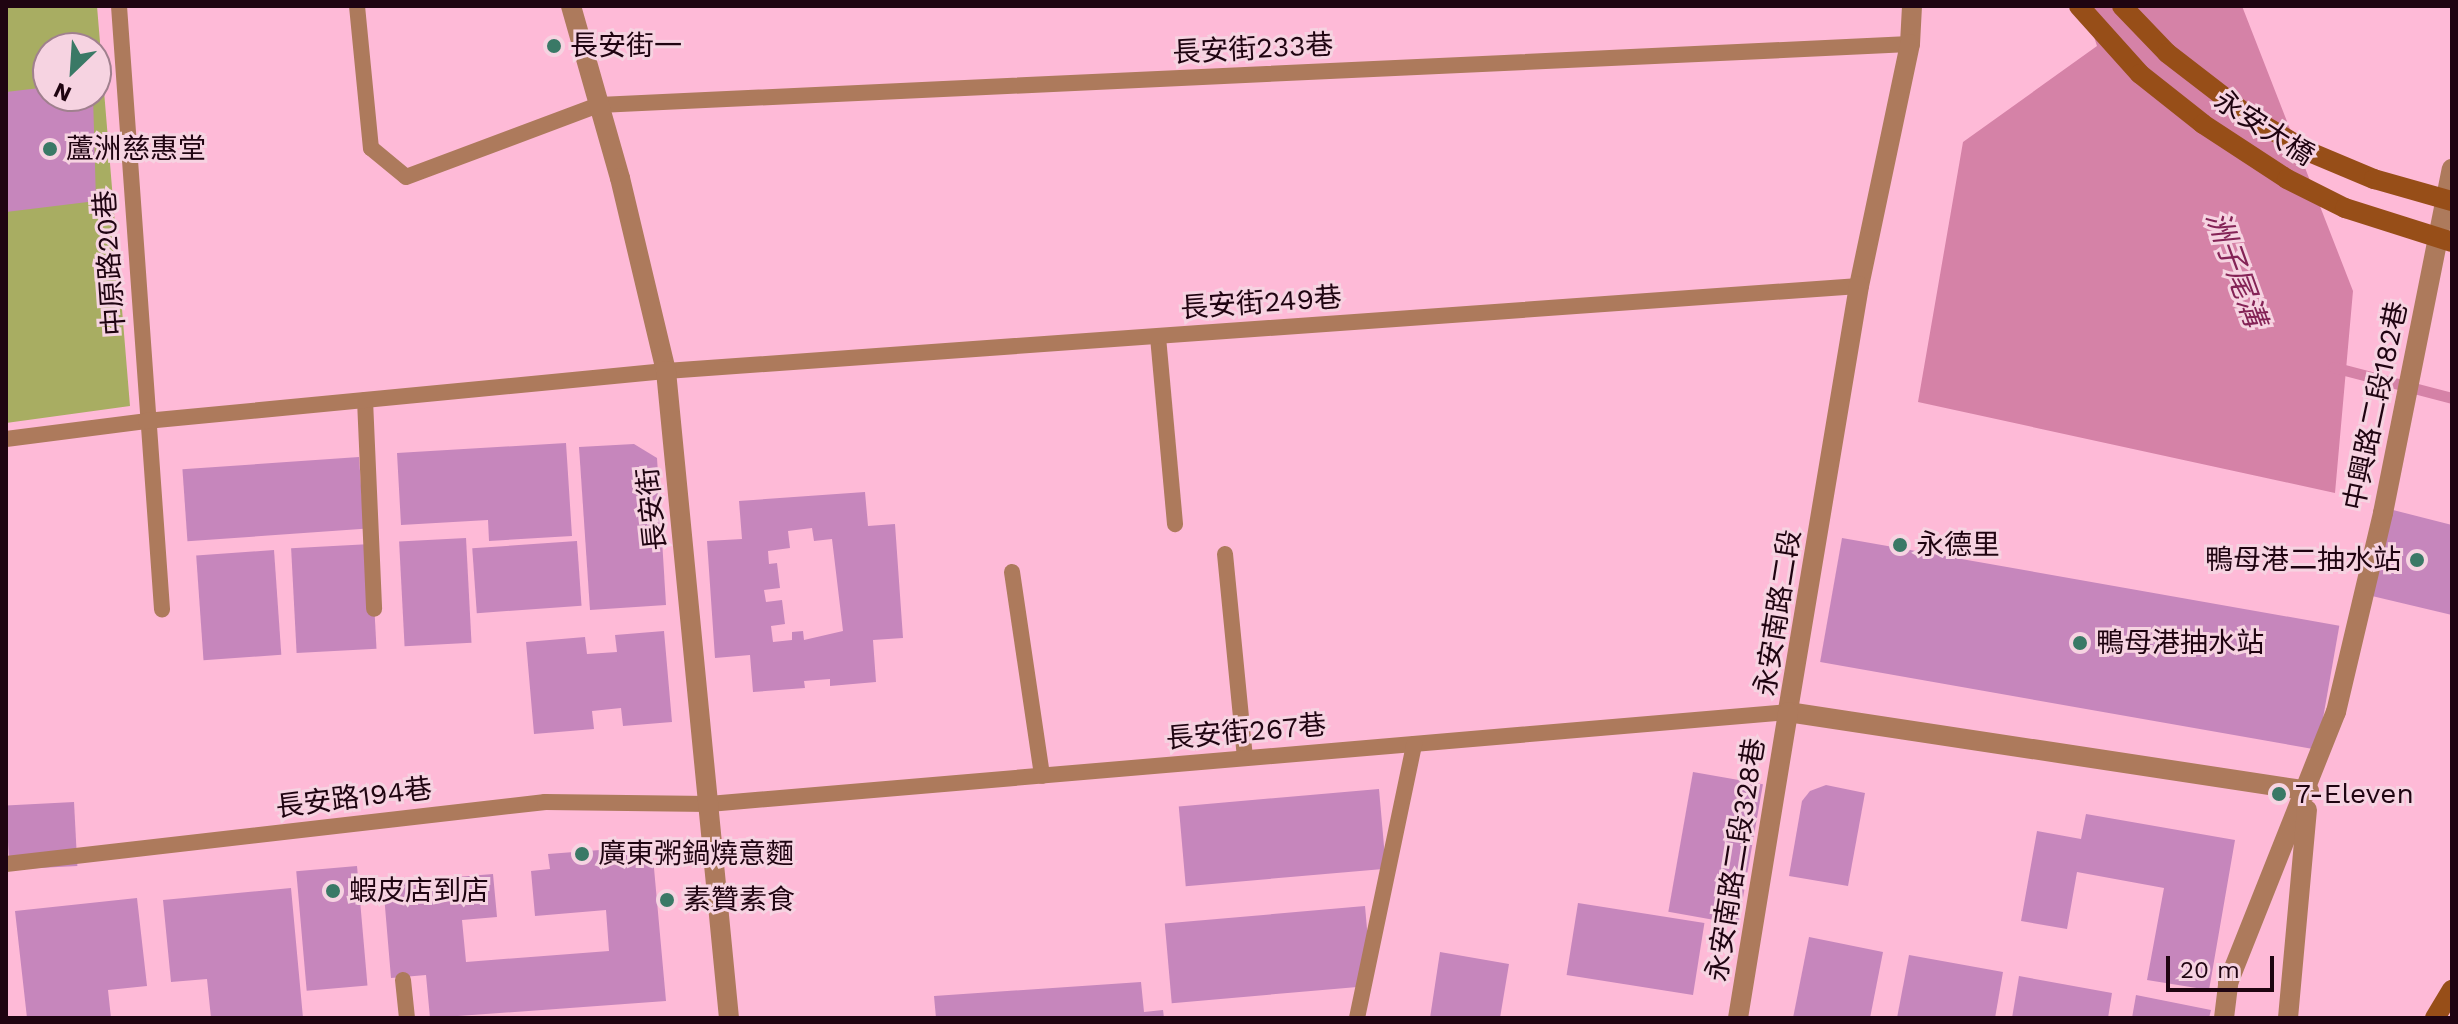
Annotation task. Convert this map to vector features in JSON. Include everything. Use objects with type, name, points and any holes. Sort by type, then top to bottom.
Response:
[{"type":"main road","name":"永安大橋","points":[[2079,6],[2140,74],[2203,124],[2287,179],[2345,208],[2452,242]]},
{"type":"main road","name":"永安大橋","points":[[2122,6],[2167,53],[2250,117],[2307,151],[2374,179],[2452,201]]},
{"type":"main road","points":[[2435,1018],[2452,990]]},
{"type":"street","name":"長安街","points":[[571,6],[666,371],[729,1018]]},
{"type":"street","name":"永安南路二段","points":[[1912,6],[1910,44],[1859,286],[1788,712],[2309,791]]},
{"type":"street","name":"中興路二段182巷","points":[[2309,791],[2336,712],[2383,513],[2452,169]]},
{"type":"street","name":"永安南路二段328巷","points":[[1738,1018],[1788,712]]},
{"type":"street","points":[[2224,1018],[2228,983],[2309,791]]},
{"type":"street","points":[[2288,1018],[2309,791]]},
{"type":"lane","name":"中原路20巷","points":[[119,6],[146,421],[162,609]]},
{"type":"lane","name":"長安街233巷","points":[[357,6],[371,148],[406,177],[599,105],[1910,44]]},
{"type":"lane","name":"長安街249巷","points":[[6,439],[146,421],[666,371],[1859,286]]},
{"type":"lane","points":[[1158,337],[1175,524]]},
{"type":"lane","points":[[365,400],[374,609]]},
{"type":"lane","points":[[1225,554],[1245,758]]},
{"type":"lane","points":[[1012,572],[1042,776]]},
{"type":"lane","name":"長安街267巷","points":[[709,804],[1788,712]]},
{"type":"lane","points":[[1357,1018],[1414,744]]},
{"type":"lane","name":"長安路194巷","points":[[6,864],[545,802],[709,804]]},
{"type":"lane","points":[[403,980],[407,1018]]},
{"type":"green space","points":[[6,6],[97,6],[99,32],[32,32],[32,112],[106,112],[130,406],[6,423]]},
{"type":"water","points":[[2084,6],[2242,6],[2353,291],[2335,493],[1918,402],[1963,142],[2097,46]]},
{"type":"building","name":"蘆洲慈惠堂","points":[[32,89],[32,112],[93,112],[96,201],[6,212],[6,92]]},
{"type":"building","points":[[566,443],[572,536],[489,541],[488,520],[401,525],[397,453]]},
{"type":"building","points":[[634,444],[657,458],[666,605],[590,610],[579,447]]},
{"type":"building","points":[[359,457],[364,529],[187,541],[182,469]]},
{"type":"building","points":[[865,492],[868,526],[895,524],[903,638],[873,640],[876,682],[830,686],[830,679],[804,681],[805,688],[753,692],[750,655],[715,658],[707,541],[742,539],[739,501]],"holes":[[[812,528],[814,541],[832,539],[843,631],[804,640],[803,631],[792,632],[792,640],[773,642],[771,626],[785,624],[782,600],[766,602],[764,590],[780,588],[777,563],[769,564],[768,551],[790,548],[788,531]]]},
{"type":"building","name":"鴨母港二抽水站","points":[[2393,510],[2452,525],[2452,615],[2372,596]]},
{"type":"building","points":[[466,538],[471,643],[405,646],[399,542]]},
{"type":"building","name":"鴨母港抽水站","points":[[1842,538],[2339,626],[2317,750],[1820,662]]},
{"type":"building","points":[[577,541],[582,606],[477,613],[472,548]]},
{"type":"building","points":[[371,544],[376,649],[297,653],[291,548]]},
{"type":"building","points":[[274,550],[281,655],[204,660],[196,555]]},
{"type":"building","points":[[664,631],[672,722],[623,726],[621,708],[592,711],[594,729],[534,734],[526,642],[585,637],[587,654],[617,652],[615,635]]},
{"type":"building","points":[[1693,772],[1763,784],[1738,924],[1668,912]]},
{"type":"building","points":[[1826,785],[1865,793],[1848,886],[1789,876],[1802,801],[1810,791]]},
{"type":"building","points":[[1379,789],[1386,869],[1186,886],[1179,807]]},
{"type":"building","points":[[74,802],[77,866],[9,869],[6,806]]},
{"type":"building","points":[[2086,814],[2235,840],[2209,990],[2147,980],[2164,888],[2077,872],[2067,929],[2021,921],[2037,831],[2081,839]]},
{"type":"building","points":[[652,846],[666,1001],[430,1018],[426,975],[391,978],[383,883],[493,874],[497,917],[462,920],[466,962],[609,951],[606,910],[535,916],[531,871],[550,869],[548,854]]},
{"type":"building","points":[[357,866],[367,986],[307,991],[296,871]]},
{"type":"building","points":[[291,888],[303,1018],[211,1018],[207,979],[171,982],[163,900]]},
{"type":"building","points":[[137,898],[147,986],[108,990],[111,1018],[27,1018],[15,911]]},
{"type":"building","points":[[1578,903],[1704,923],[1693,995],[1567,975]]},
{"type":"building","points":[[1365,906],[1372,986],[1172,1003],[1165,924]]},
{"type":"building","points":[[1809,937],[1883,952],[1870,1018],[1793,1018]]},
{"type":"building","points":[[1440,952],[1509,964],[1500,1018],[1430,1018]]},
{"type":"building","points":[[1909,955],[2003,972],[1995,1018],[1897,1018]]},
{"type":"building","points":[[2019,976],[2112,993],[2108,1018],[2012,1018]]},
{"type":"building","points":[[1141,982],[1144,1012],[1163,1010],[1164,1018],[936,1018],[934,996]]},
{"type":"building","points":[[2136,995],[2211,1010],[2209,1018],[2132,1018]]},
{"type":"waterway","name":"洲子尾溝","points":[[2333,367],[2452,398]]},
{"type":"place","name":"長安街一","points":[[554,46]]},
{"type":"place","name":"蘆洲慈惠堂","points":[[50,149]]},
{"type":"place","name":"永德里","points":[[1900,545]]},
{"type":"place","name":"鴨母港二抽水站","points":[[2417,560]]},
{"type":"place","name":"鴨母港抽水站","points":[[2080,643]]},
{"type":"place","name":"7-Eleven","points":[[2279,794]]},
{"type":"place","name":"廣東粥鍋燒意麵","points":[[582,854]]},
{"type":"place","name":"蝦皮店到店","points":[[333,891]]},
{"type":"place","name":"素贊素食","points":[[667,900]]}]
